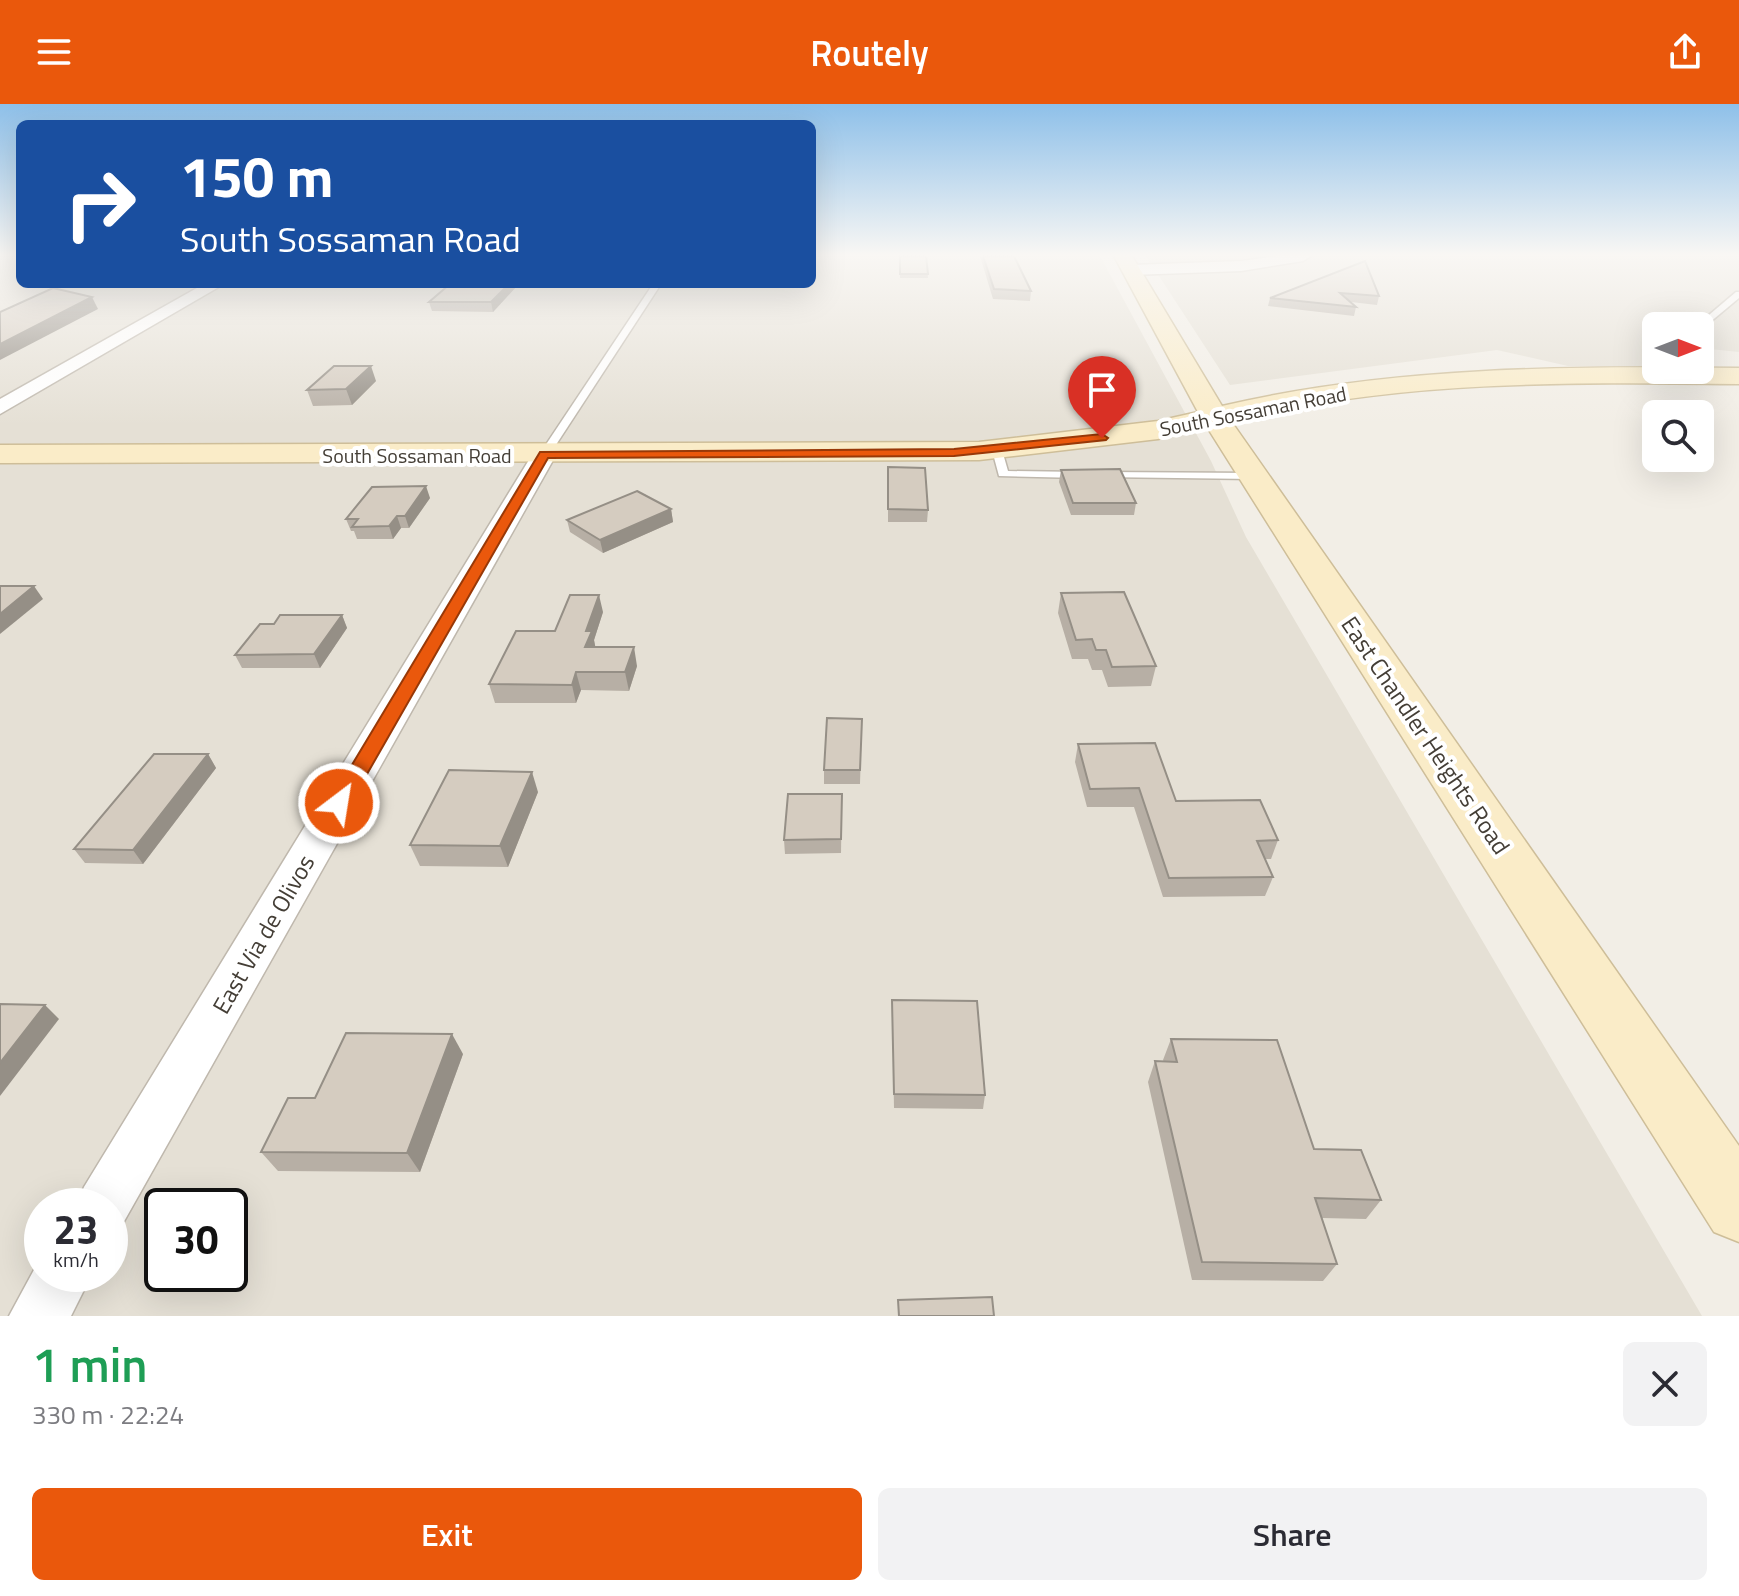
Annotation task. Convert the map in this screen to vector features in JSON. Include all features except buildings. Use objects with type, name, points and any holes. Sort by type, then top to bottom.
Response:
[{"type":"main road","name":"East Chandler Heights Road","points":[[1155,313],[1214,416],[1739,1207]]},
{"type":"main road","name":"South Sossaman Road","points":[[0,454],[544,455],[997,450],[1158,430],[1334,393],[1416,383],[1642,372]]},
{"type":"main road","name":"South Sossaman Road","points":[[1714,375],[1739,376]]},
{"type":"street","points":[[0,408],[166,313]]},
{"type":"street","name":"East Via de Olivos","points":[[114,1188],[544,455]]},
{"type":"street","points":[[39,1316],[53,1292]]},
{"type":"lane","points":[[544,455],[638,313]]},
{"type":"lane","points":[[997,450],[1003,474],[1254,476]]},
{"type":"shaded area","points":[[0,313],[1131,313],[1211,461],[1246,537],[1702,1316],[0,1316]]},
{"type":"shaded area","points":[[1183,313],[1642,313],[1642,367],[1568,366],[1497,350],[1230,385]]},
{"type":"shaded area","points":[[1714,313],[1739,313],[1739,352],[1714,349]]},
{"type":"route","points":[[339,803],[544,455],[954,452],[1102,438]]}]
